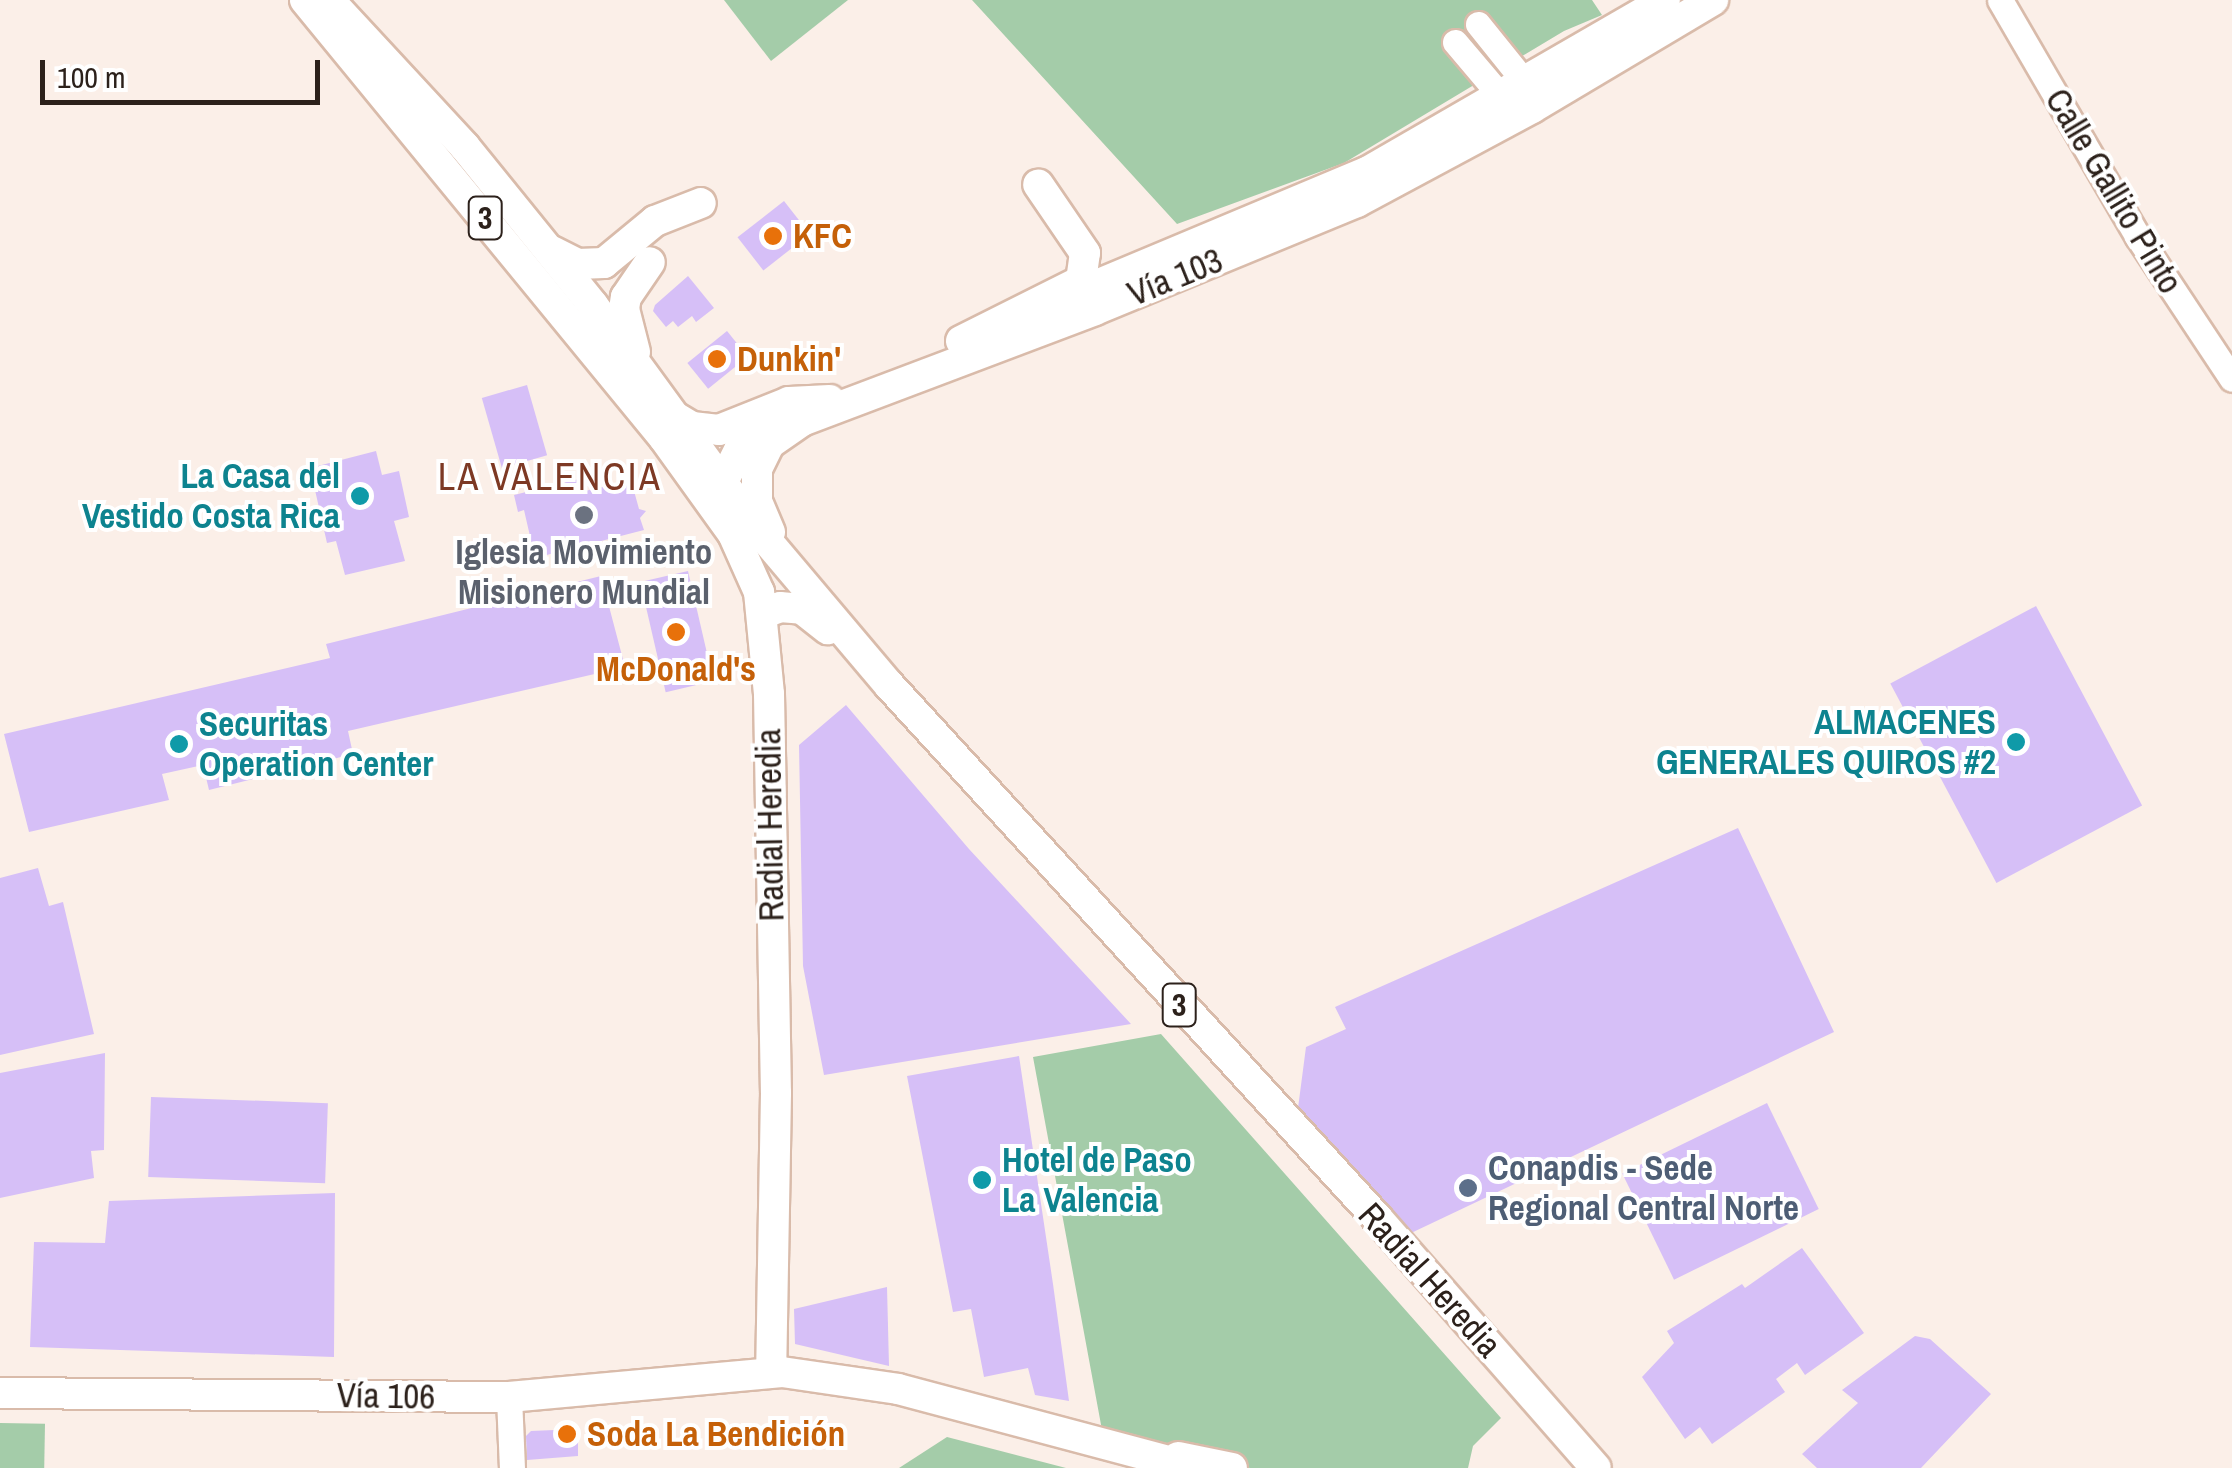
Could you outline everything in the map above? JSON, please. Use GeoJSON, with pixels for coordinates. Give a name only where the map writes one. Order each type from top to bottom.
{"type":"FeatureCollection","features":[{"type":"Feature","properties":{"kind":"main road","name":"Vía 103"},"geometry":{"type":"LineString","coordinates":[[722,484],[740,448],[758,430],[1367,172],[1665,0]]}},
{"type":"Feature","properties":{"kind":"main road"},"geometry":{"type":"LineString","coordinates":[[1095,310],[1133,273],[1178,274],[1212,250],[1379,181],[1492,120],[1513,91],[1534,94],[1696,0]]}},
{"type":"Feature","properties":{"kind":"main road","name":"Vía 103"},"geometry":{"type":"LineString","coordinates":[[810,592],[771,534],[757,501],[757,469],[770,444],[802,421],[1095,310],[1340,209],[1434,163],[1713,0]]}},
{"type":"Feature","properties":{"kind":"main road"},"geometry":{"type":"LineString","coordinates":[[315,2],[419,113],[568,298],[593,305]]}},
{"type":"Feature","properties":{"kind":"main road","name":"Radial Heredia"},"geometry":{"type":"LineString","coordinates":[[315,2],[466,147],[593,305],[722,484],[889,685],[1376,1218],[1595,1467]]}},
{"type":"Feature","properties":{"kind":"main road","name":"Radial Heredia"},"geometry":{"type":"LineString","coordinates":[[315,2],[664,438],[733,534],[752,572],[762,614],[768,694],[776,1093],[771,1372]]}},
{"type":"Feature","properties":{"kind":"main road"},"geometry":{"type":"LineString","coordinates":[[935,354],[1081,281],[1085,253],[1038,184]]}},
{"type":"Feature","properties":{"kind":"main road"},"geometry":{"type":"LineString","coordinates":[[541,244],[578,264],[604,263],[656,222],[701,203]]}},
{"type":"Feature","properties":{"kind":"main road"},"geometry":{"type":"LineString","coordinates":[[650,262],[626,297],[624,309],[628,335],[651,386]]}},
{"type":"Feature","properties":{"kind":"main road"},"geometry":{"type":"LineString","coordinates":[[671,415],[692,428],[719,430],[788,402],[830,400]]}},
{"type":"Feature","properties":{"kind":"main road"},"geometry":{"type":"LineString","coordinates":[[722,484],[733,534]]}},
{"type":"Feature","properties":{"kind":"main road"},"geometry":{"type":"LineString","coordinates":[[762,614],[780,606],[812,614],[889,685]]}},
{"type":"Feature","properties":{"kind":"main road"},"geometry":{"type":"LineString","coordinates":[[771,1372],[860,1380],[1194,1468]]}},
{"type":"Feature","properties":{"kind":"main road","name":"Vía 106"},"geometry":{"type":"LineString","coordinates":[[0,1393],[509,1397],[771,1372]]}},
{"type":"Feature","properties":{"kind":"main road"},"geometry":{"type":"LineString","coordinates":[[1111,1444],[1232,1468]]}},
{"type":"Feature","properties":{"kind":"street","name":"Calle Gallito Pinto"},"geometry":{"type":"LineString","coordinates":[[2000,0],[2138,237],[2232,379]]}},
{"type":"Feature","properties":{"kind":"street"},"geometry":{"type":"LineString","coordinates":[[1478,24],[1513,91]]}},
{"type":"Feature","properties":{"kind":"street"},"geometry":{"type":"LineString","coordinates":[[1455,42],[1513,91]]}},
{"type":"Feature","properties":{"kind":"street"},"geometry":{"type":"LineString","coordinates":[[509,1397],[512,1468]]}},
{"type":"Feature","properties":{"kind":"green space"},"geometry":{"type":"Polygon","coordinates":[[[724,0],[848,0],[771,61],[724,0]]]}},
{"type":"Feature","properties":{"kind":"green space"},"geometry":{"type":"Polygon","coordinates":[[[972,0],[1592,0],[1602,15],[1564,31],[1344,163],[1177,224],[972,0]]]}},
{"type":"Feature","properties":{"kind":"green space"},"geometry":{"type":"Polygon","coordinates":[[[1161,1034],[1501,1418],[1473,1446],[1468,1468],[1250,1468],[1102,1430],[1033,1057],[1161,1034]]]}},
{"type":"Feature","properties":{"kind":"green space"},"geometry":{"type":"Polygon","coordinates":[[[0,1423],[45,1424],[44,1468],[0,1468],[0,1423]]]}},
{"type":"Feature","properties":{"kind":"green space"},"geometry":{"type":"Polygon","coordinates":[[[947,1437],[1066,1468],[899,1468],[947,1437]]]}},
{"type":"Feature","properties":{"kind":"building","name":"KFC"},"geometry":{"type":"Polygon","coordinates":[[[784,201],[810,234],[763,270],[738,237],[784,201]]]}},
{"type":"Feature","properties":{"kind":"building"},"geometry":{"type":"Polygon","coordinates":[[[688,276],[714,308],[696,322],[692,316],[678,327],[673,321],[666,327],[653,311],[655,305],[688,276]]]}},
{"type":"Feature","properties":{"kind":"building","name":"Dunkin'"},"geometry":{"type":"Polygon","coordinates":[[[727,331],[748,357],[708,389],[687,363],[727,331]]]}},
{"type":"Feature","properties":{"kind":"building"},"geometry":{"type":"Polygon","coordinates":[[[527,385],[547,455],[502,468],[482,398],[527,385]]]}},
{"type":"Feature","properties":{"kind":"building","name":"La Casa del Vestido Costa Rica"},"geometry":{"type":"Polygon","coordinates":[[[376,451],[382,475],[399,471],[409,517],[394,521],[405,561],[345,575],[336,541],[327,543],[310,468],[376,451]]]}},
{"type":"Feature","properties":{"kind":"building","name":"Iglesia Movimiento Misionero Mundial"},"geometry":{"type":"Polygon","coordinates":[[[583,478],[585,491],[631,480],[639,509],[646,511],[640,518],[644,530],[535,558],[524,510],[518,512],[514,495],[583,478]]]}},
{"type":"Feature","properties":{"kind":"building","name":"McDonald's"},"geometry":{"type":"Polygon","coordinates":[[[688,571],[713,681],[666,692],[640,582],[688,571]]]}},
{"type":"Feature","properties":{"kind":"building"},"geometry":{"type":"Polygon","coordinates":[[[601,576],[625,667],[348,731],[353,754],[209,790],[203,765],[162,774],[169,800],[29,832],[4,734],[330,658],[326,644],[601,576]]]}},
{"type":"Feature","properties":{"kind":"building","name":"ALMACENES GENERALES QUIROS #2"},"geometry":{"type":"Polygon","coordinates":[[[2036,606],[2142,806],[1996,883],[1890,683],[2036,606]]]}},
{"type":"Feature","properties":{"kind":"building"},"geometry":{"type":"Polygon","coordinates":[[[846,705],[969,849],[1131,1024],[824,1075],[803,966],[799,745],[846,705]]]}},
{"type":"Feature","properties":{"kind":"building"},"geometry":{"type":"Polygon","coordinates":[[[1738,828],[1834,1032],[1409,1234],[1298,1108],[1306,1047],[1346,1029],[1335,1007],[1738,828]]]}},
{"type":"Feature","properties":{"kind":"building"},"geometry":{"type":"Polygon","coordinates":[[[38,868],[49,906],[63,902],[94,1034],[0,1055],[0,878],[38,868]]]}},
{"type":"Feature","properties":{"kind":"building"},"geometry":{"type":"Polygon","coordinates":[[[105,1053],[104,1150],[91,1151],[94,1178],[0,1198],[0,1073],[105,1053]]]}},
{"type":"Feature","properties":{"kind":"building","name":"Hotel de Paso La Valencia"},"geometry":{"type":"Polygon","coordinates":[[[1019,1056],[1069,1401],[1035,1395],[1028,1368],[984,1377],[971,1309],[953,1312],[907,1076],[1019,1056]]]}},
{"type":"Feature","properties":{"kind":"building"},"geometry":{"type":"Polygon","coordinates":[[[151,1097],[328,1103],[325,1183],[148,1177],[151,1097]]]}},
{"type":"Feature","properties":{"kind":"building"},"geometry":{"type":"Polygon","coordinates":[[[1767,1103],[1819,1209],[1674,1280],[1622,1174],[1767,1103]]]}},
{"type":"Feature","properties":{"kind":"building"},"geometry":{"type":"Polygon","coordinates":[[[335,1193],[334,1357],[30,1347],[34,1242],[105,1243],[109,1201],[335,1193]]]}},
{"type":"Feature","properties":{"kind":"building"},"geometry":{"type":"Polygon","coordinates":[[[1802,1248],[1864,1333],[1805,1375],[1797,1363],[1776,1379],[1785,1392],[1712,1444],[1700,1427],[1685,1439],[1642,1377],[1674,1343],[1667,1331],[1742,1284],[1745,1288],[1802,1248]]]}},
{"type":"Feature","properties":{"kind":"building"},"geometry":{"type":"Polygon","coordinates":[[[887,1287],[889,1366],[795,1344],[794,1309],[887,1287]]]}},
{"type":"Feature","properties":{"kind":"building"},"geometry":{"type":"Polygon","coordinates":[[[1915,1336],[1930,1339],[1991,1394],[1921,1468],[1817,1468],[1802,1454],[1858,1403],[1842,1390],[1915,1336]]]}},
{"type":"Feature","properties":{"kind":"building"},"geometry":{"type":"Polygon","coordinates":[[[578,1429],[578,1456],[527,1460],[526,1436],[531,1431],[578,1429]]]}},
{"type":"Feature","properties":{"kind":"place","name":"KFC"},"geometry":{"type":"Point","coordinates":[773,236]}},
{"type":"Feature","properties":{"kind":"place","name":"Dunkin'"},"geometry":{"type":"Point","coordinates":[717,359]}},
{"type":"Feature","properties":{"kind":"place","name":"La Casa del Vestido Costa Rica"},"geometry":{"type":"Point","coordinates":[360,496]}},
{"type":"Feature","properties":{"kind":"place","name":"Iglesia Movimiento Misionero Mundial"},"geometry":{"type":"Point","coordinates":[584,515]}},
{"type":"Feature","properties":{"kind":"place","name":"McDonald's"},"geometry":{"type":"Point","coordinates":[676,632]}},
{"type":"Feature","properties":{"kind":"place","name":"ALMACENES GENERALES QUIROS #2"},"geometry":{"type":"Point","coordinates":[2016,742]}},
{"type":"Feature","properties":{"kind":"place","name":"Securitas Operation Center"},"geometry":{"type":"Point","coordinates":[179,744]}},
{"type":"Feature","properties":{"kind":"place","name":"Hotel de Paso La Valencia"},"geometry":{"type":"Point","coordinates":[982,1180]}},
{"type":"Feature","properties":{"kind":"place","name":"Conapdis - Sede Regional Central Norte"},"geometry":{"type":"Point","coordinates":[1468,1188]}},
{"type":"Feature","properties":{"kind":"place","name":"Soda La Bendición"},"geometry":{"type":"Point","coordinates":[567,1434]}},
{"type":"Feature","properties":{"kind":"district","name":"LA VALENCIA"},"geometry":{"type":"Point","coordinates":[550,477]}}]}
